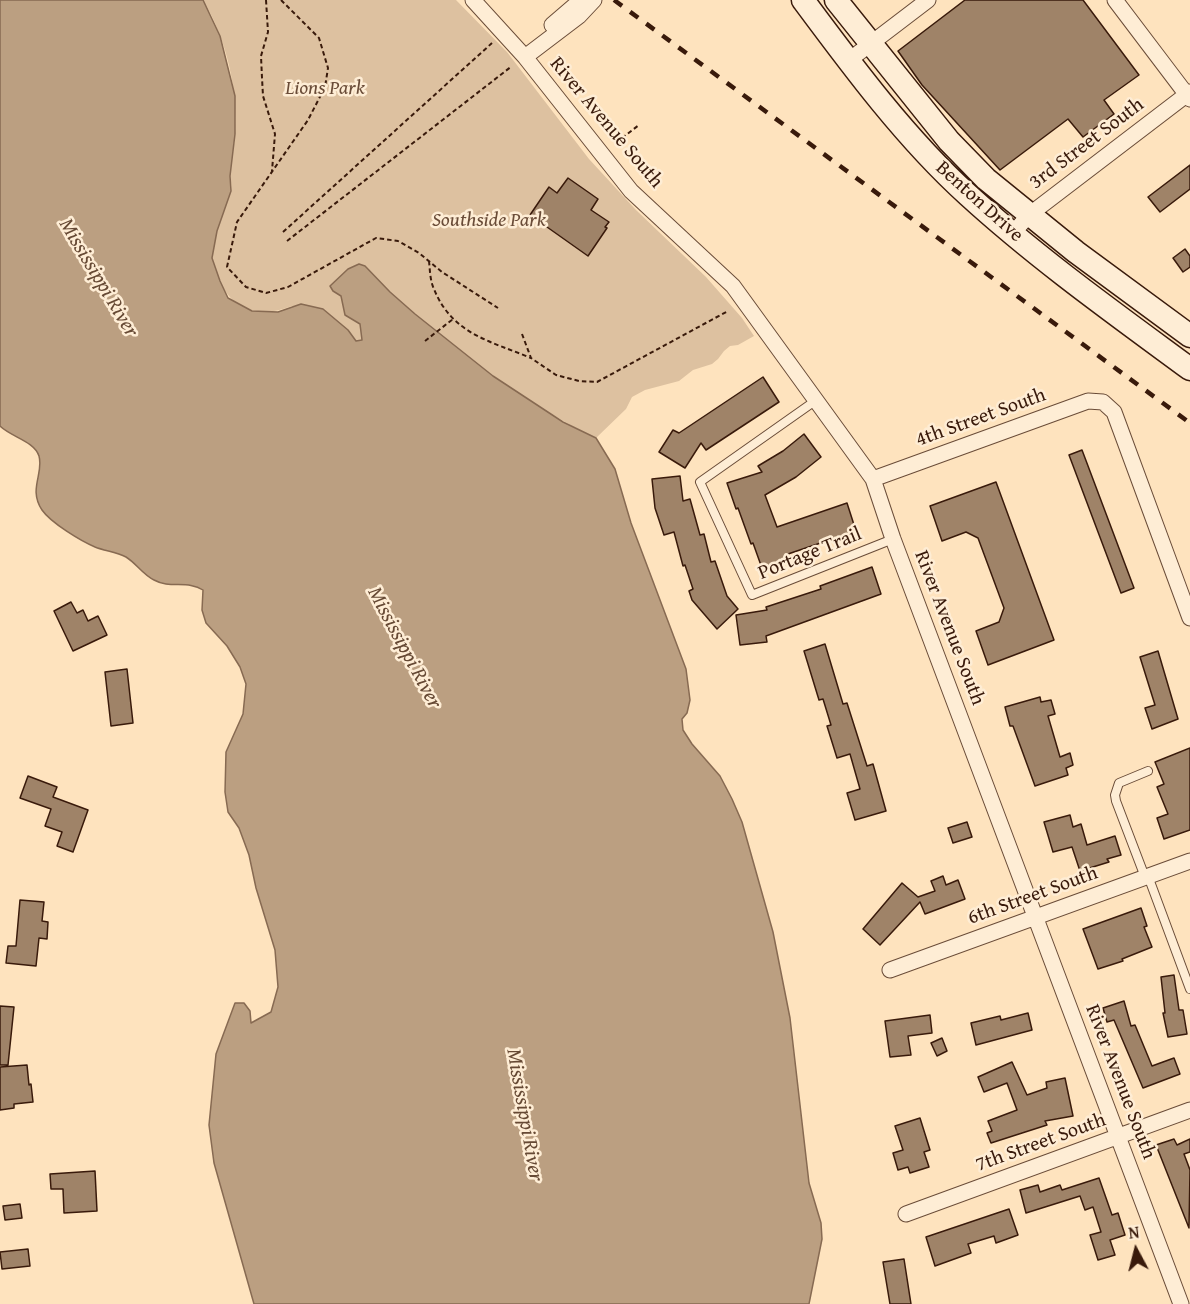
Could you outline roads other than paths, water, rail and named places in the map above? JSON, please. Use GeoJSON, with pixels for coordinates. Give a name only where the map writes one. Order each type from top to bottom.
{"type":"FeatureCollection","features":[{"type":"Feature","properties":{"kind":"main road","name":"Benton Drive"},"geometry":{"type":"LineString","coordinates":[[803,0],[848,61],[927,155],[967,194],[1045,261],[1190,369]]}},
{"type":"Feature","properties":{"kind":"main road","name":"Benton Drive"},"geometry":{"type":"LineString","coordinates":[[836,0],[949,141],[986,179],[1029,215],[1190,336]]}},
{"type":"Feature","properties":{"kind":"street","name":"River Avenue South"},"geometry":{"type":"LineString","coordinates":[[473,0],[525,57],[632,191],[733,286],[873,479],[893,538],[1181,1304]]}},
{"type":"Feature","properties":{"kind":"street"},"geometry":{"type":"LineString","coordinates":[[525,57],[547,30],[580,0]]}},
{"type":"Feature","properties":{"kind":"street"},"geometry":{"type":"LineString","coordinates":[[525,57],[571,23],[594,0]]}},
{"type":"Feature","properties":{"kind":"street"},"geometry":{"type":"LineString","coordinates":[[848,61],[928,0]]}},
{"type":"Feature","properties":{"kind":"street"},"geometry":{"type":"LineString","coordinates":[[1115,0],[1189,95]]}},
{"type":"Feature","properties":{"kind":"street","name":"3rd Street South"},"geometry":{"type":"LineString","coordinates":[[1013,233],[1029,215],[1189,95]]}},
{"type":"Feature","properties":{"kind":"street","name":"4th Street South"},"geometry":{"type":"LineString","coordinates":[[873,479],[1088,401],[1103,402],[1114,412],[1189,615]]}},
{"type":"Feature","properties":{"kind":"street","name":"6th Street South"},"geometry":{"type":"LineString","coordinates":[[890,970],[1190,861]]}},
{"type":"Feature","properties":{"kind":"street","name":"7th Street South"},"geometry":{"type":"LineString","coordinates":[[906,1214],[1190,1110]]}},
{"type":"Feature","properties":{"kind":"lane","name":"Portage Trail"},"geometry":{"type":"LineString","coordinates":[[815,400],[700,482],[752,595],[893,538]]}},
{"type":"Feature","properties":{"kind":"lane"},"geometry":{"type":"LineString","coordinates":[[1148,771],[1119,783],[1115,795],[1116,801],[1190,989]]}},
{"type":"Feature","properties":{"kind":"water","name":"Mississippi River"},"geometry":{"type":"Polygon","coordinates":[[[0,0],[203,0],[220,36],[235,96],[231,191],[217,231],[212,258],[228,298],[252,311],[278,312],[301,304],[323,309],[348,330],[356,341],[362,340],[360,324],[345,315],[341,296],[330,286],[348,269],[359,264],[365,266],[415,314],[493,376],[563,422],[596,438],[615,469],[631,523],[686,669],[690,700],[687,713],[682,719],[683,730],[720,776],[732,799],[742,822],[773,932],[790,1018],[809,1183],[821,1223],[822,1239],[809,1304],[254,1304],[214,1163],[209,1125],[216,1054],[235,1003],[244,1003],[250,1011],[251,1023],[271,1012],[278,987],[275,950],[256,888],[249,855],[239,828],[228,812],[225,792],[226,752],[243,714],[246,684],[240,667],[227,646],[206,623],[202,610],[203,590],[191,585],[160,583],[146,575],[126,557],[89,544],[52,520],[42,510],[36,495],[40,469],[39,456],[27,443],[0,426],[0,0]]]}},
{"type":"Feature","properties":{"kind":"railway"},"geometry":{"type":"LineString","coordinates":[[614,0],[1190,423]]}},
{"type":"Feature","properties":{"kind":"park label","name":"Lions Park"},"geometry":{"type":"Point","coordinates":[325,89]}},
{"type":"Feature","properties":{"kind":"park label","name":"Southside Park"},"geometry":{"type":"Point","coordinates":[489,221]}}]}
